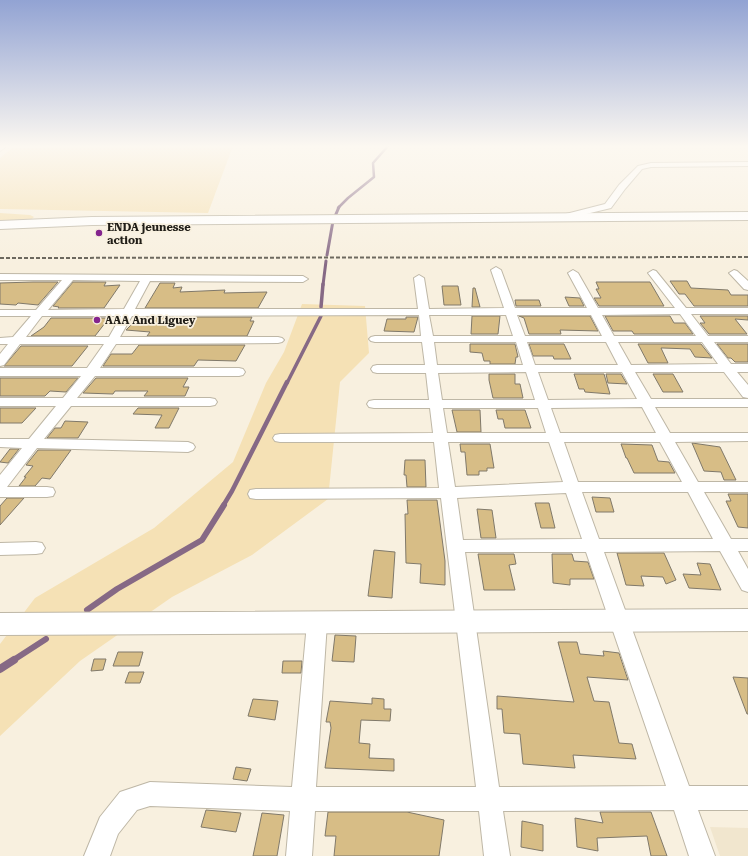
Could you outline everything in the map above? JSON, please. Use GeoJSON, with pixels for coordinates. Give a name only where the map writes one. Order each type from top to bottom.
{"type":"FeatureCollection","features":[{"type":"Feature","properties":{"kind":"highway"},"geometry":{"type":"LineString","coordinates":[[0,212],[30,213],[92,221]]}},
{"type":"Feature","properties":{"kind":"highway"},"geometry":{"type":"LineString","coordinates":[[0,224],[92,221],[748,216]]}},
{"type":"Feature","properties":{"kind":"street"},"geometry":{"type":"LineString","coordinates":[[565,217],[608,206],[623,186]]}},
{"type":"Feature","properties":{"kind":"street"},"geometry":{"type":"LineString","coordinates":[[496,270],[702,856]]}},
{"type":"Feature","properties":{"kind":"street"},"geometry":{"type":"LineString","coordinates":[[573,273],[748,585]]}},
{"type":"Feature","properties":{"kind":"street"},"geometry":{"type":"LineString","coordinates":[[653,273],[748,394]]}},
{"type":"Feature","properties":{"kind":"street"},"geometry":{"type":"LineString","coordinates":[[734,273],[748,287]]}},
{"type":"Feature","properties":{"kind":"street"},"geometry":{"type":"LineString","coordinates":[[0,277],[303,279]]}},
{"type":"Feature","properties":{"kind":"street"},"geometry":{"type":"LineString","coordinates":[[0,362],[39,313],[70,278]]}},
{"type":"Feature","properties":{"kind":"street"},"geometry":{"type":"LineString","coordinates":[[0,485],[92,372],[113,340],[147,278]]}},
{"type":"Feature","properties":{"kind":"street"},"geometry":{"type":"LineString","coordinates":[[419,278],[497,856]]}},
{"type":"Feature","properties":{"kind":"street"},"geometry":{"type":"LineString","coordinates":[[0,313],[748,311]]}},
{"type":"Feature","properties":{"kind":"street"},"geometry":{"type":"LineString","coordinates":[[375,339],[748,339]]}},
{"type":"Feature","properties":{"kind":"street"},"geometry":{"type":"LineString","coordinates":[[0,341],[278,340]]}},
{"type":"Feature","properties":{"kind":"street"},"geometry":{"type":"LineString","coordinates":[[377,369],[748,368]]}},
{"type":"Feature","properties":{"kind":"street"},"geometry":{"type":"LineString","coordinates":[[0,372],[239,372]]}},
{"type":"Feature","properties":{"kind":"street"},"geometry":{"type":"LineString","coordinates":[[0,402],[210,402]]}},
{"type":"Feature","properties":{"kind":"street"},"geometry":{"type":"LineString","coordinates":[[374,404],[748,403]]}},
{"type":"Feature","properties":{"kind":"street"},"geometry":{"type":"LineString","coordinates":[[280,438],[748,437]]}},
{"type":"Feature","properties":{"kind":"street"},"geometry":{"type":"LineString","coordinates":[[0,443],[188,447]]}},
{"type":"Feature","properties":{"kind":"street"},"geometry":{"type":"LineString","coordinates":[[256,494],[448,493],[572,487],[748,487]]}},
{"type":"Feature","properties":{"kind":"street"},"geometry":{"type":"LineString","coordinates":[[0,492],[46,492]]}},
{"type":"Feature","properties":{"kind":"street"},"geometry":{"type":"LineString","coordinates":[[455,546],[748,545]]}},
{"type":"Feature","properties":{"kind":"street"},"geometry":{"type":"LineString","coordinates":[[0,549],[36,548]]}},
{"type":"Feature","properties":{"kind":"street"},"geometry":{"type":"LineString","coordinates":[[0,624],[748,620]]}},
{"type":"Feature","properties":{"kind":"street"},"geometry":{"type":"LineString","coordinates":[[299,856],[316,623]]}},
{"type":"Feature","properties":{"kind":"street"},"geometry":{"type":"LineString","coordinates":[[97,856],[109,826],[129,801],[150,794],[304,799],[748,798]]}},
{"type":"Feature","properties":{"kind":"shaded area"},"geometry":{"type":"Polygon","coordinates":[[[0,186],[218,186],[208,213],[0,209],[0,186]]]}},
{"type":"Feature","properties":{"kind":"shaded area"},"geometry":{"type":"Polygon","coordinates":[[[0,213],[30,215],[34,217],[29,221],[0,223],[0,213]]]}},
{"type":"Feature","properties":{"kind":"shaded area"},"geometry":{"type":"Polygon","coordinates":[[[302,304],[365,306],[369,353],[340,382],[328,499],[252,555],[172,597],[80,661],[0,736],[0,644],[35,598],[154,528],[233,462],[266,383],[284,352],[302,304]]]}},
{"type":"Feature","properties":{"kind":"shaded area"},"geometry":{"type":"Polygon","coordinates":[[[710,827],[748,828],[748,856],[720,856],[710,827]]]}},
{"type":"Feature","properties":{"kind":"building"},"geometry":{"type":"Polygon","coordinates":[[[670,281],[687,281],[691,288],[728,290],[731,295],[748,295],[748,306],[694,306],[685,294],[679,294],[670,281]]]}},
{"type":"Feature","properties":{"kind":"building"},"geometry":{"type":"Polygon","coordinates":[[[58,282],[38,305],[18,303],[16,305],[0,304],[0,283],[58,282]]]}},
{"type":"Feature","properties":{"kind":"building"},"geometry":{"type":"Polygon","coordinates":[[[73,282],[106,282],[104,286],[120,285],[104,308],[58,308],[59,307],[53,306],[73,282]]]}},
{"type":"Feature","properties":{"kind":"building"},"geometry":{"type":"Polygon","coordinates":[[[596,282],[650,282],[664,306],[599,306],[594,298],[601,298],[596,289],[599,289],[596,282]]]}},
{"type":"Feature","properties":{"kind":"building"},"geometry":{"type":"Polygon","coordinates":[[[160,283],[175,283],[173,288],[182,287],[180,292],[225,290],[224,293],[267,292],[258,308],[145,308],[160,283]]]}},
{"type":"Feature","properties":{"kind":"building"},"geometry":{"type":"Polygon","coordinates":[[[442,286],[458,286],[461,305],[444,305],[442,286]]]}},
{"type":"Feature","properties":{"kind":"building"},"geometry":{"type":"Polygon","coordinates":[[[473,288],[475,288],[480,307],[472,307],[473,288]]]}},
{"type":"Feature","properties":{"kind":"building"},"geometry":{"type":"Polygon","coordinates":[[[565,297],[580,298],[584,306],[569,306],[565,297]]]}},
{"type":"Feature","properties":{"kind":"building"},"geometry":{"type":"Polygon","coordinates":[[[515,300],[539,300],[541,306],[516,306],[515,300]]]}},
{"type":"Feature","properties":{"kind":"building"},"geometry":{"type":"Polygon","coordinates":[[[472,316],[500,316],[498,334],[471,334],[472,316]]]}},
{"type":"Feature","properties":{"kind":"building"},"geometry":{"type":"Polygon","coordinates":[[[519,316],[590,316],[598,331],[560,330],[561,334],[529,334],[524,318],[519,316]]]}},
{"type":"Feature","properties":{"kind":"building"},"geometry":{"type":"Polygon","coordinates":[[[605,316],[670,316],[674,323],[685,323],[693,334],[634,334],[632,331],[613,331],[605,316]]]}},
{"type":"Feature","properties":{"kind":"building"},"geometry":{"type":"Polygon","coordinates":[[[700,316],[748,316],[748,320],[735,319],[747,334],[709,334],[700,323],[705,323],[700,316]]]}},
{"type":"Feature","properties":{"kind":"building"},"geometry":{"type":"Polygon","coordinates":[[[139,317],[252,317],[250,321],[254,321],[247,336],[147,336],[150,332],[126,330],[139,317]]]}},
{"type":"Feature","properties":{"kind":"building"},"geometry":{"type":"Polygon","coordinates":[[[406,317],[418,317],[414,332],[384,331],[387,319],[406,319],[406,317]]]}},
{"type":"Feature","properties":{"kind":"building"},"geometry":{"type":"Polygon","coordinates":[[[51,318],[109,318],[95,336],[31,336],[44,327],[51,318]]]}},
{"type":"Feature","properties":{"kind":"building"},"geometry":{"type":"Polygon","coordinates":[[[470,344],[515,344],[518,357],[516,357],[515,364],[490,364],[490,361],[484,361],[482,353],[470,352],[470,344]]]}},
{"type":"Feature","properties":{"kind":"building"},"geometry":{"type":"Polygon","coordinates":[[[529,344],[564,344],[571,359],[554,359],[553,356],[533,356],[529,344]]]}},
{"type":"Feature","properties":{"kind":"building"},"geometry":{"type":"Polygon","coordinates":[[[638,344],[701,344],[712,358],[695,357],[690,349],[661,348],[668,363],[648,363],[638,344]]]}},
{"type":"Feature","properties":{"kind":"building"},"geometry":{"type":"Polygon","coordinates":[[[717,344],[748,344],[748,362],[735,362],[731,358],[728,358],[717,344]]]}},
{"type":"Feature","properties":{"kind":"building"},"geometry":{"type":"Polygon","coordinates":[[[139,345],[245,345],[236,361],[198,360],[194,366],[103,366],[111,354],[132,354],[139,345]]]}},
{"type":"Feature","properties":{"kind":"building"},"geometry":{"type":"Polygon","coordinates":[[[21,346],[88,346],[72,366],[4,366],[21,346]]]}},
{"type":"Feature","properties":{"kind":"building"},"geometry":{"type":"Polygon","coordinates":[[[489,374],[515,374],[515,384],[520,384],[523,398],[493,398],[489,374]]]}},
{"type":"Feature","properties":{"kind":"building"},"geometry":{"type":"Polygon","coordinates":[[[574,374],[604,374],[610,394],[585,392],[584,389],[579,389],[574,374]]]}},
{"type":"Feature","properties":{"kind":"building"},"geometry":{"type":"Polygon","coordinates":[[[606,374],[621,374],[627,384],[608,383],[606,374]]]}},
{"type":"Feature","properties":{"kind":"building"},"geometry":{"type":"Polygon","coordinates":[[[653,374],[673,374],[683,392],[663,392],[653,374]]]}},
{"type":"Feature","properties":{"kind":"building"},"geometry":{"type":"Polygon","coordinates":[[[0,378],[78,378],[66,392],[50,391],[45,396],[0,396],[0,378]]]}},
{"type":"Feature","properties":{"kind":"building"},"geometry":{"type":"Polygon","coordinates":[[[96,378],[188,378],[183,387],[189,387],[185,396],[144,396],[148,391],[115,391],[113,394],[83,393],[96,378]]]}},
{"type":"Feature","properties":{"kind":"building"},"geometry":{"type":"Polygon","coordinates":[[[0,408],[36,408],[22,423],[0,423],[0,408]]]}},
{"type":"Feature","properties":{"kind":"building"},"geometry":{"type":"Polygon","coordinates":[[[138,408],[179,408],[169,428],[155,428],[162,415],[133,414],[138,408]]]}},
{"type":"Feature","properties":{"kind":"building"},"geometry":{"type":"Polygon","coordinates":[[[452,410],[480,410],[481,432],[457,432],[452,410]]]}},
{"type":"Feature","properties":{"kind":"building"},"geometry":{"type":"Polygon","coordinates":[[[496,410],[525,410],[531,428],[505,428],[503,419],[498,419],[496,410]]]}},
{"type":"Feature","properties":{"kind":"building"},"geometry":{"type":"Polygon","coordinates":[[[65,421],[88,422],[78,438],[47,438],[55,428],[61,428],[65,421]]]}},
{"type":"Feature","properties":{"kind":"building"},"geometry":{"type":"Polygon","coordinates":[[[692,443],[720,447],[736,480],[724,480],[721,472],[704,471],[692,443]]]}},
{"type":"Feature","properties":{"kind":"building"},"geometry":{"type":"Polygon","coordinates":[[[460,444],[490,444],[494,468],[487,468],[487,471],[479,471],[479,475],[467,475],[465,452],[461,452],[460,444]]]}},
{"type":"Feature","properties":{"kind":"building"},"geometry":{"type":"Polygon","coordinates":[[[621,444],[652,445],[658,461],[669,462],[675,473],[634,473],[621,444]]]}},
{"type":"Feature","properties":{"kind":"building"},"geometry":{"type":"Polygon","coordinates":[[[10,449],[19,449],[8,463],[0,462],[10,449]]]}},
{"type":"Feature","properties":{"kind":"building"},"geometry":{"type":"Polygon","coordinates":[[[38,450],[71,450],[50,479],[42,478],[35,486],[19,486],[33,466],[26,465],[38,450]]]}},
{"type":"Feature","properties":{"kind":"building"},"geometry":{"type":"Polygon","coordinates":[[[405,460],[425,460],[426,487],[407,487],[406,475],[404,475],[405,460]]]}},
{"type":"Feature","properties":{"kind":"building"},"geometry":{"type":"Polygon","coordinates":[[[728,494],[748,494],[748,528],[738,527],[726,501],[731,501],[728,494]]]}},
{"type":"Feature","properties":{"kind":"building"},"geometry":{"type":"Polygon","coordinates":[[[592,497],[610,498],[614,512],[596,512],[592,497]]]}},
{"type":"Feature","properties":{"kind":"building"},"geometry":{"type":"Polygon","coordinates":[[[7,498],[24,498],[0,525],[0,506],[7,498]]]}},
{"type":"Feature","properties":{"kind":"building"},"geometry":{"type":"Polygon","coordinates":[[[407,500],[437,500],[445,561],[445,585],[420,583],[421,564],[406,563],[405,514],[408,514],[407,500]]]}},
{"type":"Feature","properties":{"kind":"building"},"geometry":{"type":"Polygon","coordinates":[[[535,503],[549,503],[555,528],[541,528],[535,503]]]}},
{"type":"Feature","properties":{"kind":"building"},"geometry":{"type":"Polygon","coordinates":[[[477,509],[492,510],[496,538],[481,538],[477,509]]]}},
{"type":"Feature","properties":{"kind":"building"},"geometry":{"type":"Polygon","coordinates":[[[374,550],[395,552],[392,598],[368,596],[374,550]]]}},
{"type":"Feature","properties":{"kind":"building"},"geometry":{"type":"Polygon","coordinates":[[[617,553],[664,553],[676,580],[666,584],[663,577],[641,576],[644,586],[626,585],[617,553]]]}},
{"type":"Feature","properties":{"kind":"building"},"geometry":{"type":"Polygon","coordinates":[[[478,554],[514,554],[516,564],[509,565],[515,590],[484,590],[478,554]]]}},
{"type":"Feature","properties":{"kind":"building"},"geometry":{"type":"Polygon","coordinates":[[[552,554],[572,554],[574,561],[588,562],[594,579],[570,579],[570,585],[553,583],[552,554]]]}},
{"type":"Feature","properties":{"kind":"building"},"geometry":{"type":"Polygon","coordinates":[[[697,563],[710,564],[721,590],[689,588],[683,574],[701,575],[697,563]]]}},
{"type":"Feature","properties":{"kind":"building"},"geometry":{"type":"Polygon","coordinates":[[[335,635],[356,636],[354,662],[332,661],[335,635]]]}},
{"type":"Feature","properties":{"kind":"building"},"geometry":{"type":"Polygon","coordinates":[[[558,642],[577,642],[580,654],[604,656],[603,651],[619,653],[628,680],[587,677],[594,701],[609,702],[619,743],[632,744],[636,759],[573,755],[575,768],[523,764],[520,734],[504,733],[502,709],[497,709],[497,696],[574,702],[558,642]]]}},
{"type":"Feature","properties":{"kind":"building"},"geometry":{"type":"Polygon","coordinates":[[[118,652],[143,652],[139,666],[113,666],[118,652]]]}},
{"type":"Feature","properties":{"kind":"building"},"geometry":{"type":"Polygon","coordinates":[[[94,659],[106,659],[103,670],[91,671],[94,659]]]}},
{"type":"Feature","properties":{"kind":"building"},"geometry":{"type":"Polygon","coordinates":[[[283,661],[302,661],[301,673],[282,673],[283,661]]]}},
{"type":"Feature","properties":{"kind":"building"},"geometry":{"type":"Polygon","coordinates":[[[129,672],[144,672],[140,683],[125,683],[129,672]]]}},
{"type":"Feature","properties":{"kind":"building"},"geometry":{"type":"Polygon","coordinates":[[[733,677],[748,678],[748,714],[747,714],[733,677]]]}},
{"type":"Feature","properties":{"kind":"building"},"geometry":{"type":"Polygon","coordinates":[[[372,698],[384,699],[384,709],[391,709],[390,721],[361,720],[359,743],[370,744],[369,758],[394,759],[394,771],[325,768],[331,728],[330,722],[326,722],[330,701],[372,704],[372,698]]]}},
{"type":"Feature","properties":{"kind":"building"},"geometry":{"type":"Polygon","coordinates":[[[253,699],[278,701],[275,720],[248,716],[253,699]]]}},
{"type":"Feature","properties":{"kind":"building"},"geometry":{"type":"Polygon","coordinates":[[[236,767],[251,769],[247,781],[233,779],[236,767]]]}},
{"type":"Feature","properties":{"kind":"building"},"geometry":{"type":"Polygon","coordinates":[[[206,810],[241,813],[236,832],[201,827],[206,810]]]}},
{"type":"Feature","properties":{"kind":"building"},"geometry":{"type":"Polygon","coordinates":[[[328,812],[407,812],[444,820],[439,856],[334,856],[336,836],[325,836],[328,812]]]}},
{"type":"Feature","properties":{"kind":"building"},"geometry":{"type":"Polygon","coordinates":[[[600,812],[651,812],[667,856],[651,856],[647,836],[597,838],[598,851],[577,847],[575,818],[603,823],[600,812]]]}},
{"type":"Feature","properties":{"kind":"building"},"geometry":{"type":"Polygon","coordinates":[[[262,813],[284,815],[277,856],[253,856],[262,813]]]}},
{"type":"Feature","properties":{"kind":"building"},"geometry":{"type":"Polygon","coordinates":[[[522,821],[543,825],[543,851],[521,847],[522,821]]]}},
{"type":"Feature","properties":{"kind":"waterway"},"geometry":{"type":"LineString","coordinates":[[339,207],[363,186]]}},
{"type":"Feature","properties":{"kind":"waterway"},"geometry":{"type":"LineString","coordinates":[[327,255],[333,221],[339,207]]}},
{"type":"Feature","properties":{"kind":"waterway"},"geometry":{"type":"LineString","coordinates":[[323,285],[326,261]]}},
{"type":"Feature","properties":{"kind":"waterway"},"geometry":{"type":"LineString","coordinates":[[321,307],[323,284]]}},
{"type":"Feature","properties":{"kind":"waterway"},"geometry":{"type":"LineString","coordinates":[[287,383],[321,316]]}},
{"type":"Feature","properties":{"kind":"waterway"},"geometry":{"type":"LineString","coordinates":[[223,506],[287,382]]}},
{"type":"Feature","properties":{"kind":"waterway"},"geometry":{"type":"LineString","coordinates":[[87,610],[117,589],[202,540],[224,505]]}},
{"type":"Feature","properties":{"kind":"waterway"},"geometry":{"type":"LineString","coordinates":[[12,661],[46,639]]}},
{"type":"Feature","properties":{"kind":"waterway"},"geometry":{"type":"LineString","coordinates":[[0,669],[14,660]]}},
{"type":"Feature","properties":{"kind":"railway"},"geometry":{"type":"LineString","coordinates":[[0,258],[748,257]]}},
{"type":"Feature","properties":{"kind":"place","name":"ENDA jeunesse action"},"geometry":{"type":"Point","coordinates":[99,233]}},
{"type":"Feature","properties":{"kind":"place","name":"AAA And Liguey"},"geometry":{"type":"Point","coordinates":[97,320]}}]}
